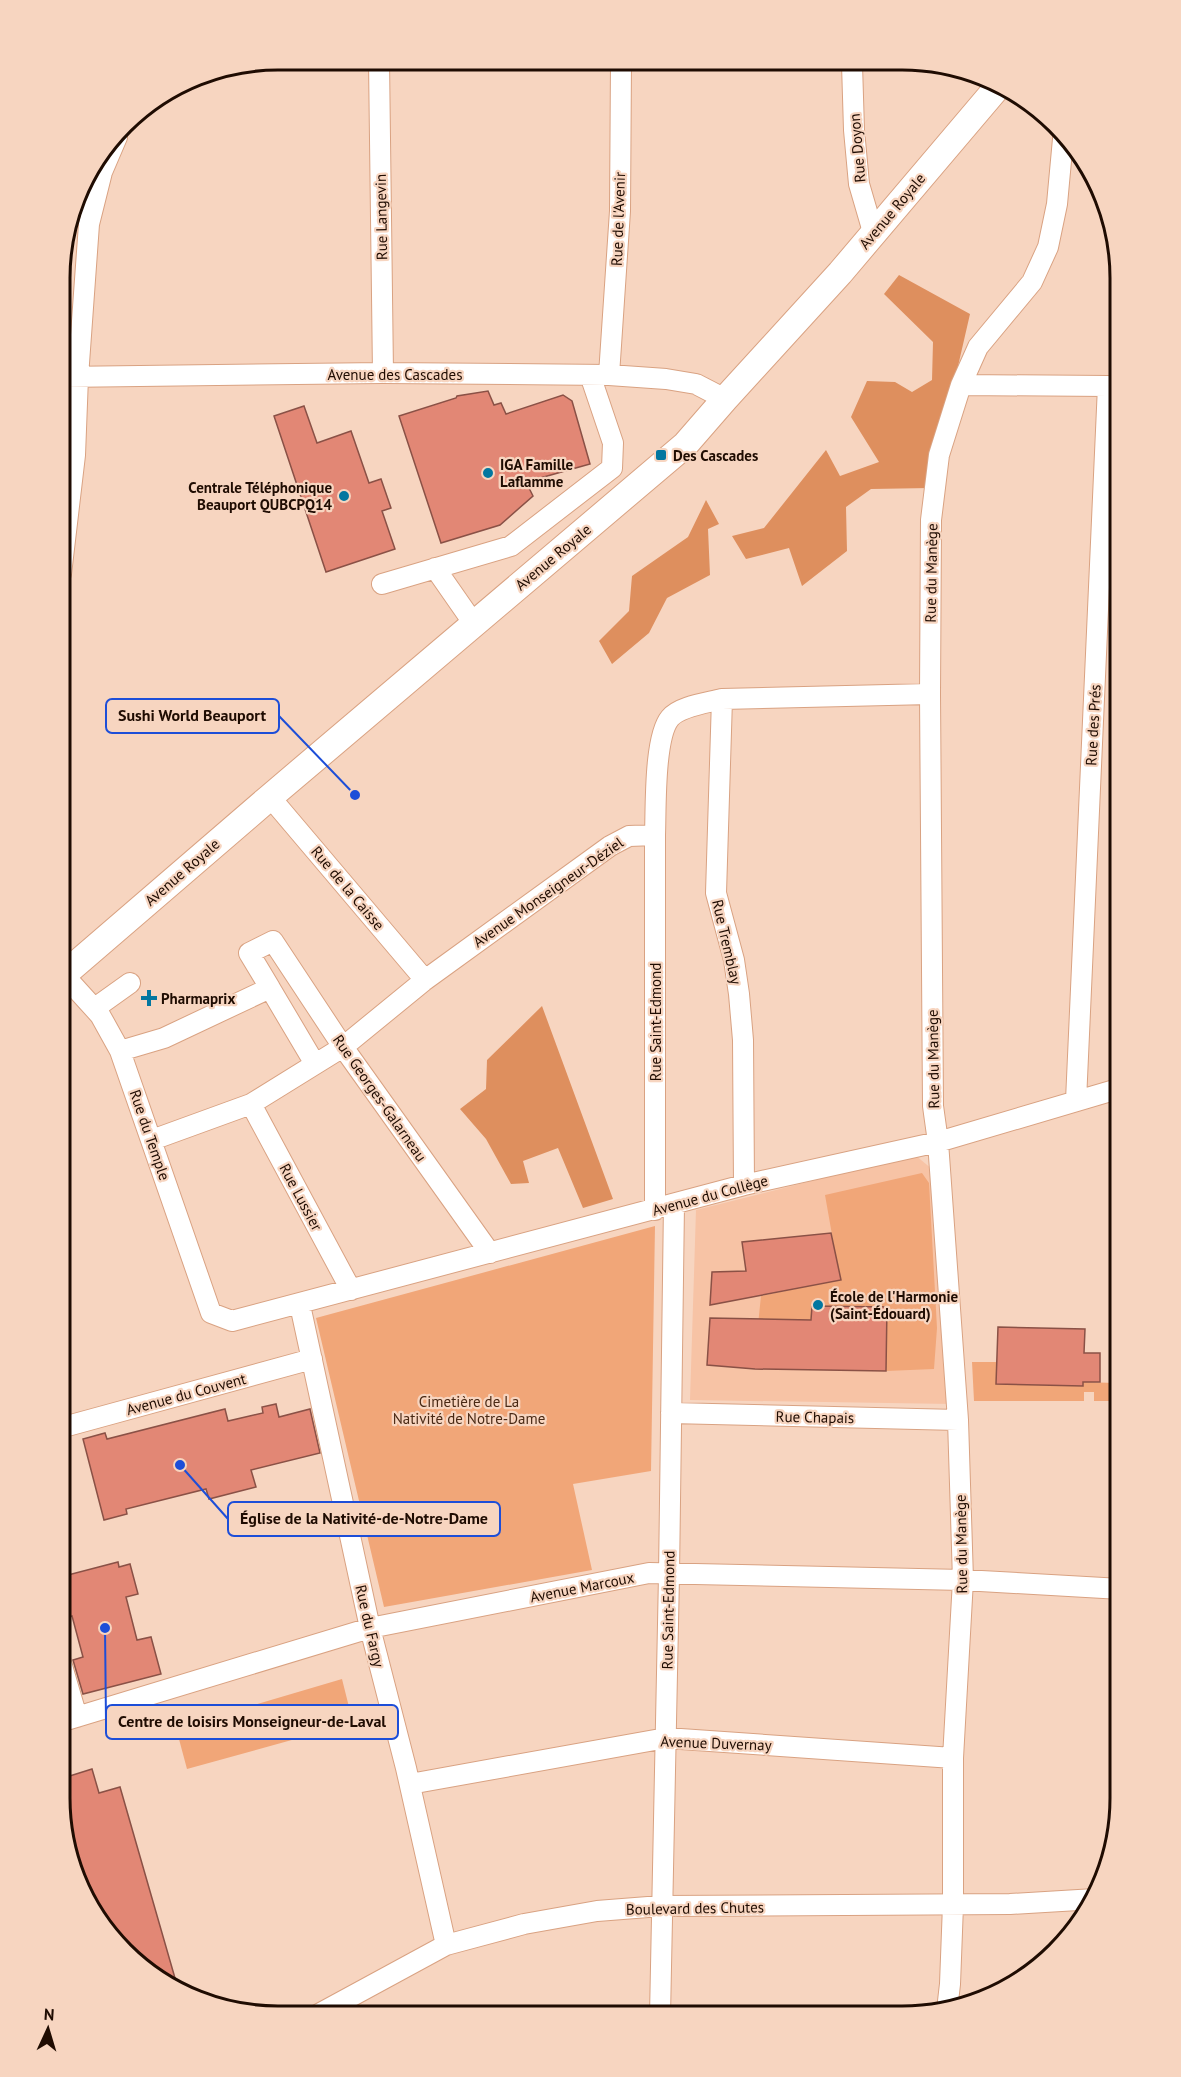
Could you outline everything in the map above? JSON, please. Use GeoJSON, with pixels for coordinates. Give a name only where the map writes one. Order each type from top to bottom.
{"type":"FeatureCollection","features":[{"type":"Feature","properties":{"kind":"main road","name":"Avenue Royale"},"geometry":{"type":"LineString","coordinates":[[70,968],[685,445],[840,273],[994,92]]}},
{"type":"Feature","properties":{"kind":"street","name":"Rue Langevin"},"geometry":{"type":"LineString","coordinates":[[379,70],[383,373]]}},
{"type":"Feature","properties":{"kind":"street","name":"Rue de l'Avenir"},"geometry":{"type":"LineString","coordinates":[[600,375],[620,211],[621,70]]}},
{"type":"Feature","properties":{"kind":"street","name":"Rue Doyon"},"geometry":{"type":"LineString","coordinates":[[852,70],[859,184],[873,232]]}},
{"type":"Feature","properties":{"kind":"street","name":"Rue du Manège"},"geometry":{"type":"LineString","coordinates":[[948,2001],[953,1905],[952,1758],[963,1580],[958,1420],[938,1142],[933,1106],[931,520],[939,455],[961,385],[978,347],[1032,282],[1048,247],[1057,204],[1062,146]]}},
{"type":"Feature","properties":{"kind":"street"},"geometry":{"type":"LineString","coordinates":[[70,501],[75,455],[70,377],[89,224],[106,162]]}},
{"type":"Feature","properties":{"kind":"street","name":"Avenue des Cascades"},"geometry":{"type":"LineString","coordinates":[[70,377],[383,373],[600,375],[696,384],[725,399]]}},
{"type":"Feature","properties":{"kind":"street"},"geometry":{"type":"LineString","coordinates":[[600,375],[613,443],[612,468],[630,492]]}},
{"type":"Feature","properties":{"kind":"street","name":"Rue des Prés"},"geometry":{"type":"LineString","coordinates":[[961,385],[1108,386],[1076,1101]]}},
{"type":"Feature","properties":{"kind":"street"},"geometry":{"type":"LineString","coordinates":[[382,584],[511,546],[612,468]]}},
{"type":"Feature","properties":{"kind":"street"},"geometry":{"type":"LineString","coordinates":[[435,568],[474,624]]}},
{"type":"Feature","properties":{"kind":"street"},"geometry":{"type":"LineString","coordinates":[[655,835],[660,740],[670,718],[689,706],[722,699],[930,694]]}},
{"type":"Feature","properties":{"kind":"street","name":"Rue Tremblay"},"geometry":{"type":"LineString","coordinates":[[722,699],[716,893],[734,960],[739,994],[743,1040],[744,1185]]}},
{"type":"Feature","properties":{"kind":"street","name":"Rue de la Caisse"},"geometry":{"type":"LineString","coordinates":[[270,797],[425,980]]}},
{"type":"Feature","properties":{"kind":"street","name":"Avenue Monseigneur-Déziel"},"geometry":{"type":"LineString","coordinates":[[152,1140],[251,1104],[342,1047],[425,980],[610,846],[629,836],[655,835]]}},
{"type":"Feature","properties":{"kind":"street","name":"Rue Saint-Edmond"},"geometry":{"type":"LineString","coordinates":[[655,835],[671,1413],[660,2006]]}},
{"type":"Feature","properties":{"kind":"street","name":"Rue Georges-Galarneau"},"geometry":{"type":"LineString","coordinates":[[270,988],[249,953],[273,941],[342,1047],[490,1253]]}},
{"type":"Feature","properties":{"kind":"street","name":"Rue du Temple"},"geometry":{"type":"LineString","coordinates":[[70,983],[95,1008],[120,1051],[211,1313]]}},
{"type":"Feature","properties":{"kind":"street"},"geometry":{"type":"LineString","coordinates":[[95,1008],[130,983]]}},
{"type":"Feature","properties":{"kind":"street"},"geometry":{"type":"LineString","coordinates":[[120,1051],[164,1038],[270,988],[315,1064]]}},
{"type":"Feature","properties":{"kind":"street","name":"Avenue du Collège"},"geometry":{"type":"LineString","coordinates":[[211,1313],[232,1322],[744,1185],[938,1142],[1110,1091]]}},
{"type":"Feature","properties":{"kind":"street","name":"Rue Lussier"},"geometry":{"type":"LineString","coordinates":[[251,1104],[351,1290]]}},
{"type":"Feature","properties":{"kind":"street","name":"Rue du Fargy"},"geometry":{"type":"LineString","coordinates":[[300,1305],[370,1628],[410,1784],[446,1945]]}},
{"type":"Feature","properties":{"kind":"street","name":"Avenue du Couvent"},"geometry":{"type":"LineString","coordinates":[[70,1425],[312,1359]]}},
{"type":"Feature","properties":{"kind":"street","name":"Rue Chapais"},"geometry":{"type":"LineString","coordinates":[[671,1413],[958,1420]]}},
{"type":"Feature","properties":{"kind":"street","name":"Avenue Marcoux"},"geometry":{"type":"LineString","coordinates":[[70,1719],[370,1628],[649,1574],[963,1580],[1110,1588]]}},
{"type":"Feature","properties":{"kind":"street","name":"Avenue Duvernay"},"geometry":{"type":"LineString","coordinates":[[410,1784],[666,1738],[952,1758]]}},
{"type":"Feature","properties":{"kind":"street","name":"Boulevard des Chutes"},"geometry":{"type":"LineString","coordinates":[[334,2006],[446,1945],[524,1924],[597,1911],[661,1906],[953,1905],[1084,1900]]}},
{"type":"Feature","properties":{"kind":"shaded area"},"geometry":{"type":"Polygon","coordinates":[[[899,275],[970,314],[930,488],[871,489],[846,507],[847,551],[802,586],[789,548],[746,559],[732,536],[764,528],[826,450],[840,476],[879,462],[851,417],[867,381],[895,382],[912,392],[932,380],[933,342],[884,294],[899,275]]]}},
{"type":"Feature","properties":{"kind":"shaded area"},"geometry":{"type":"Polygon","coordinates":[[[706,500],[719,524],[708,529],[710,575],[667,598],[649,633],[612,664],[599,641],[629,611],[632,576],[688,537],[706,500]]]}},
{"type":"Feature","properties":{"kind":"shaded area"},"geometry":{"type":"Polygon","coordinates":[[[542,1006],[613,1199],[583,1208],[558,1148],[523,1161],[529,1183],[511,1184],[486,1139],[460,1109],[486,1089],[487,1060],[542,1006]]]}},
{"type":"Feature","properties":{"kind":"shaded area","name":"École de l'Harmonie (Saint-Édouard)"},"geometry":{"type":"Polygon","coordinates":[[[915,1155],[932,1169],[951,1404],[690,1400],[696,1210],[915,1155]]]}},
{"type":"Feature","properties":{"kind":"green space"},"geometry":{"type":"Polygon","coordinates":[[[922,1173],[929,1183],[937,1328],[934,1369],[886,1371],[887,1307],[812,1306],[811,1320],[781,1319],[781,1333],[756,1344],[761,1296],[840,1280],[825,1195],[922,1173]]]}},
{"type":"Feature","properties":{"kind":"green space","name":"Cimetière de La Nativité de Notre-Dame"},"geometry":{"type":"Polygon","coordinates":[[[655,1226],[651,1471],[573,1484],[592,1570],[384,1607],[316,1318],[655,1226]]]}},
{"type":"Feature","properties":{"kind":"green space"},"geometry":{"type":"Polygon","coordinates":[[[972,1362],[997,1362],[997,1384],[1083,1386],[1083,1382],[1110,1383],[1110,1401],[1094,1401],[1094,1392],[1084,1392],[1084,1401],[974,1401],[972,1362]]]}},
{"type":"Feature","properties":{"kind":"green space"},"geometry":{"type":"Polygon","coordinates":[[[342,1679],[353,1723],[187,1769],[176,1728],[342,1679]]]}},
{"type":"Feature","properties":{"kind":"building","name":"IGA Famille Laflamme"},"geometry":{"type":"Polygon","coordinates":[[[488,391],[494,405],[501,403],[506,414],[563,395],[572,401],[590,464],[526,482],[533,496],[500,525],[441,543],[399,416],[457,396],[488,391]]]}},
{"type":"Feature","properties":{"kind":"building","name":"Centrale Téléphonique Beauport QUBCPQ14"},"geometry":{"type":"Polygon","coordinates":[[[304,406],[317,443],[351,431],[369,483],[381,479],[391,508],[382,511],[395,549],[326,572],[274,416],[304,406]]]}},
{"type":"Feature","properties":{"kind":"building"},"geometry":{"type":"Polygon","coordinates":[[[831,1233],[841,1280],[710,1305],[712,1272],[746,1271],[742,1242],[831,1233]]]}},
{"type":"Feature","properties":{"kind":"building"},"geometry":{"type":"Polygon","coordinates":[[[812,1306],[887,1307],[886,1371],[755,1369],[707,1365],[710,1318],[811,1320],[812,1306]]]}},
{"type":"Feature","properties":{"kind":"building"},"geometry":{"type":"Polygon","coordinates":[[[998,1327],[1085,1329],[1084,1353],[1100,1353],[1100,1382],[1083,1382],[1083,1386],[996,1384],[998,1327]]]}},
{"type":"Feature","properties":{"kind":"building"},"geometry":{"type":"Polygon","coordinates":[[[276,1404],[279,1417],[310,1409],[320,1453],[251,1470],[256,1487],[209,1499],[206,1489],[126,1509],[127,1514],[104,1520],[83,1439],[105,1433],[107,1439],[225,1409],[228,1421],[263,1413],[262,1407],[276,1404]]]}},
{"type":"Feature","properties":{"kind":"building"},"geometry":{"type":"Polygon","coordinates":[[[118,1562],[119,1567],[130,1564],[138,1594],[126,1597],[137,1640],[151,1637],[161,1674],[83,1694],[73,1660],[83,1657],[72,1616],[70,1617],[70,1574],[118,1562]]]}},
{"type":"Feature","properties":{"kind":"building"},"geometry":{"type":"Polygon","coordinates":[[[92,1769],[99,1793],[120,1787],[175,1978],[141,1955],[122,1936],[92,1890],[74,1839],[70,1776],[92,1769]]]}},
{"type":"Feature","properties":{"kind":"place","name":"Des Cascades"},"geometry":{"type":"Point","coordinates":[661,455]}},
{"type":"Feature","properties":{"kind":"place","name":"IGA Famille Laflamme"},"geometry":{"type":"Point","coordinates":[488,473]}},
{"type":"Feature","properties":{"kind":"place","name":"Centrale Téléphonique Beauport QUBCPQ14"},"geometry":{"type":"Point","coordinates":[344,496]}},
{"type":"Feature","properties":{"kind":"place","name":"Sushi World Beauport"},"geometry":{"type":"Point","coordinates":[355,795]}},
{"type":"Feature","properties":{"kind":"place","name":"Pharmaprix"},"geometry":{"type":"Point","coordinates":[149,998]}},
{"type":"Feature","properties":{"kind":"place","name":"École de l'Harmonie (Saint-Édouard)"},"geometry":{"type":"Point","coordinates":[818,1305]}},
{"type":"Feature","properties":{"kind":"place","name":"Église de la Nativité-de-Notre-Dame"},"geometry":{"type":"Point","coordinates":[180,1465]}},
{"type":"Feature","properties":{"kind":"place","name":"Centre de loisirs Monseigneur-de-Laval"},"geometry":{"type":"Point","coordinates":[105,1628]}}]}
